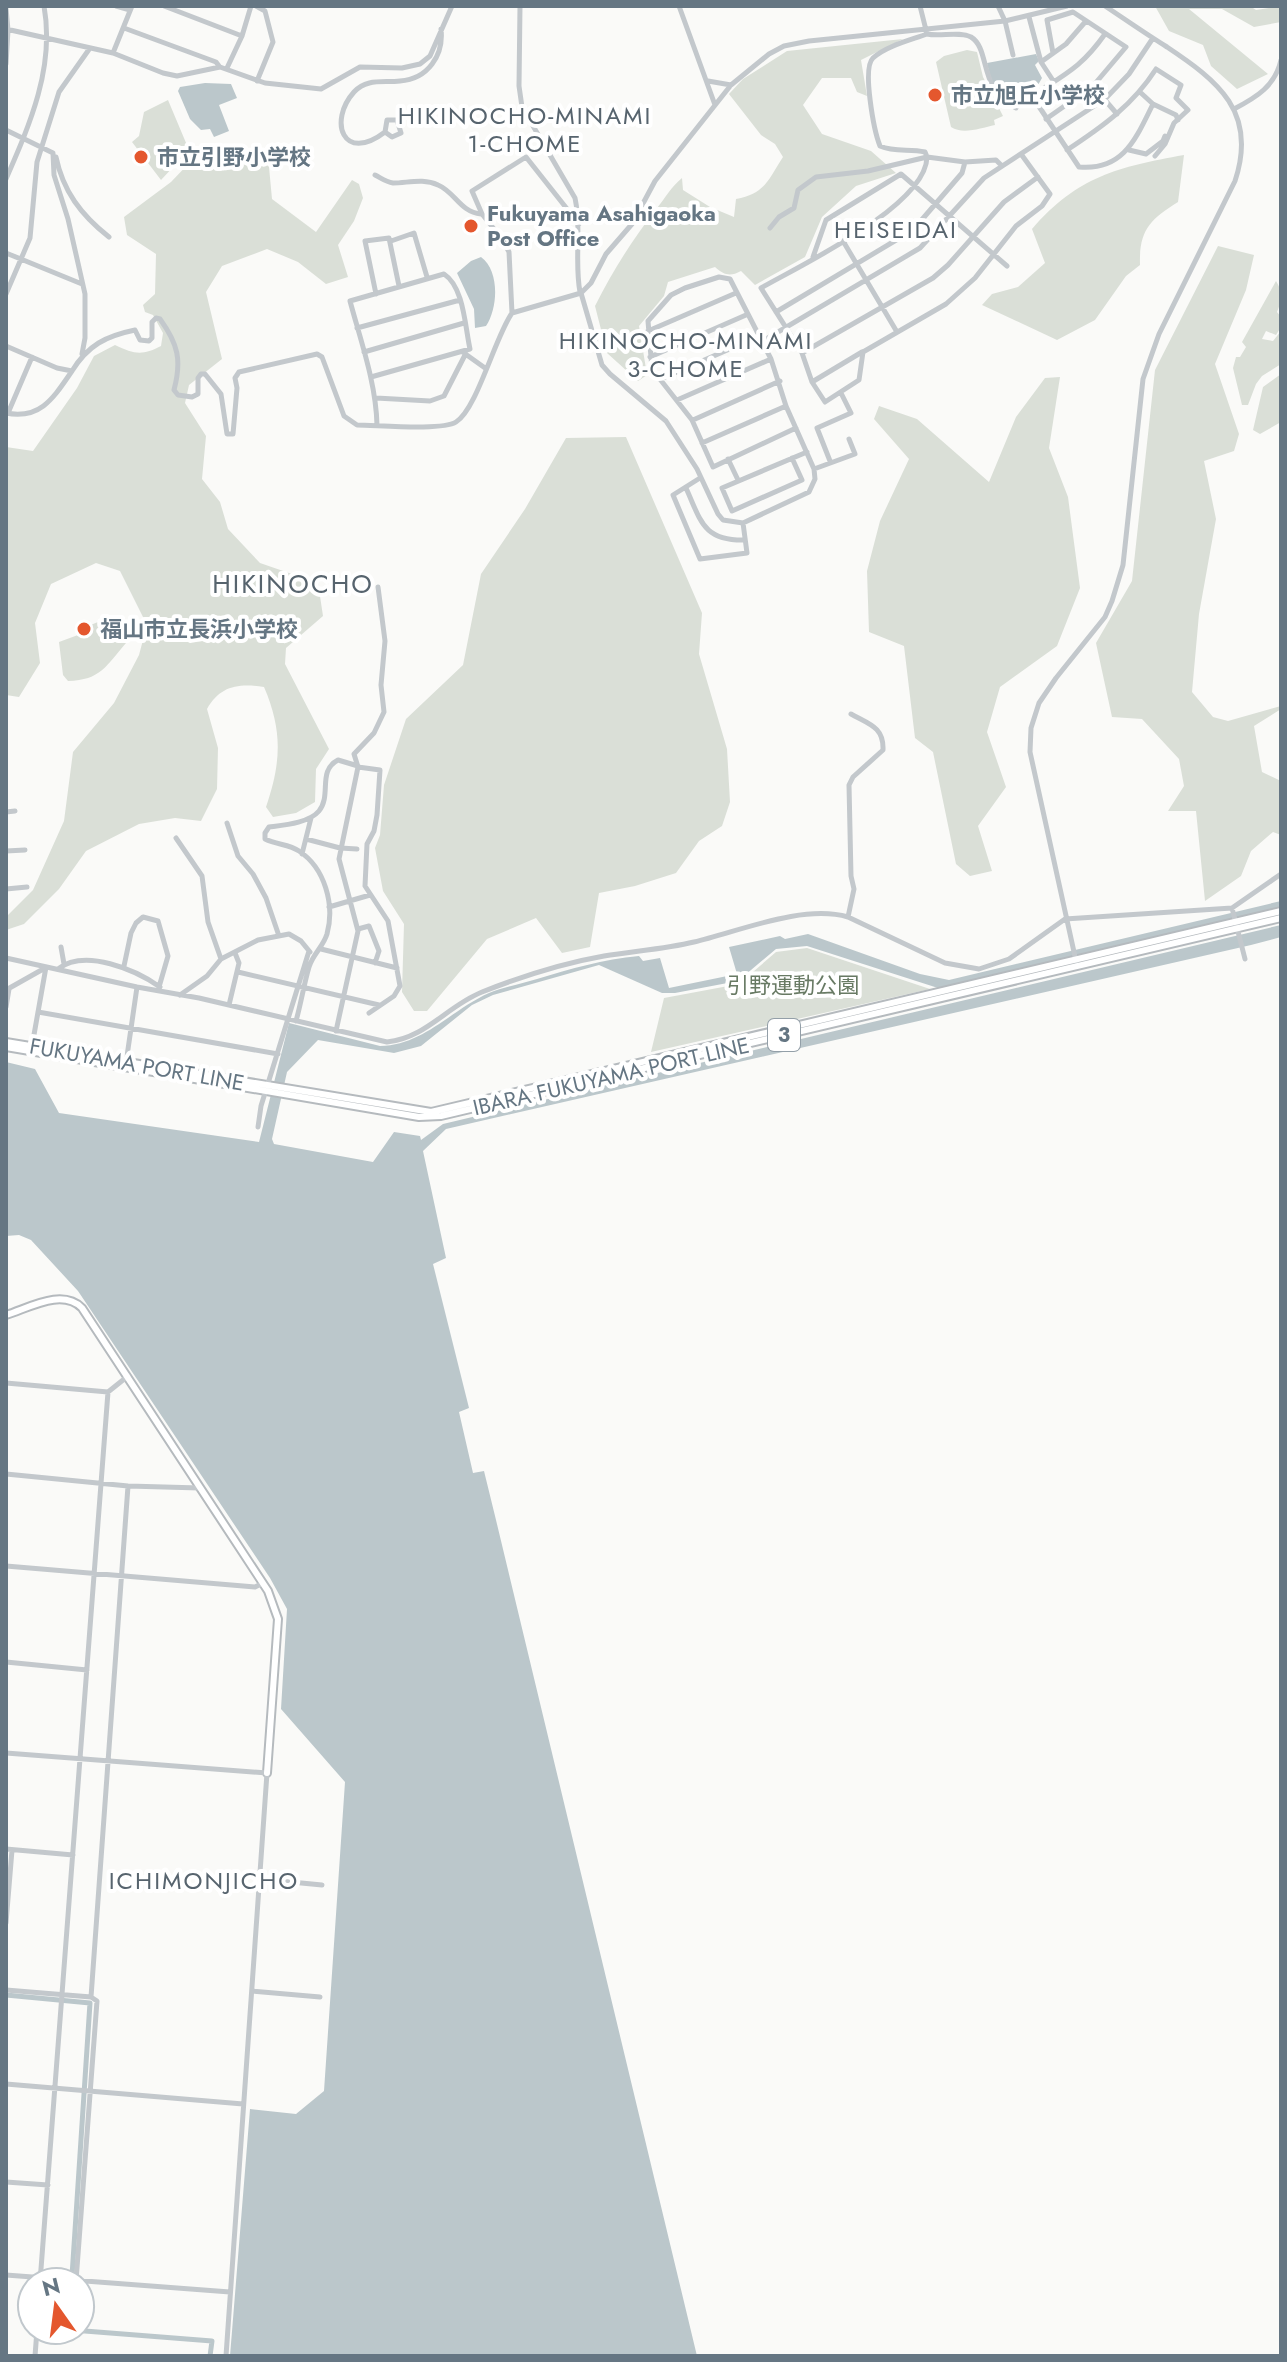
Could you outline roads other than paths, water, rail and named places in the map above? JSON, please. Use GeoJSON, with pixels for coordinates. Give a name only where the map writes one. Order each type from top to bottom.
{"type":"FeatureCollection","features":[{"type":"Feature","properties":{"kind":"main road","name":"IBARA FUKUYAMA PORT LINE"},"geometry":{"type":"LineString","coordinates":[[1236,926],[1281,911]]}},
{"type":"Feature","properties":{"kind":"main road","name":"IBARA FUKUYAMA PORT LINE"},"geometry":{"type":"LineString","coordinates":[[268,1089],[419,1117],[441,1116],[982,984],[1281,918]]}},
{"type":"Feature","properties":{"kind":"main road","name":"FUKUYAMA PORT LINE"},"geometry":{"type":"LineString","coordinates":[[6,1044],[32,1046],[268,1089]]}},
{"type":"Feature","properties":{"kind":"main road","name":"FUKUYAMA PORT LINE"},"geometry":{"type":"LineString","coordinates":[[6,1044],[268,1089]]}},
{"type":"Feature","properties":{"kind":"main road"},"geometry":{"type":"LineString","coordinates":[[6,1315],[49,1301],[61,1299],[75,1302],[128,1376],[271,1597],[278,1619],[267,1773]]}},
{"type":"Feature","properties":{"kind":"street"},"geometry":{"type":"LineString","coordinates":[[6,179],[41,86],[47,38],[44,6]]}},
{"type":"Feature","properties":{"kind":"street"},"geometry":{"type":"LineString","coordinates":[[113,53],[131,8],[116,6]]}},
{"type":"Feature","properties":{"kind":"street"},"geometry":{"type":"LineString","coordinates":[[164,6],[242,36]]}},
{"type":"Feature","properties":{"kind":"street"},"geometry":{"type":"LineString","coordinates":[[227,68],[254,6],[265,11],[273,42],[257,81]]}},
{"type":"Feature","properties":{"kind":"street"},"geometry":{"type":"LineString","coordinates":[[7,29],[113,53],[177,76],[220,67],[257,81],[321,89],[360,67],[413,67],[430,56],[452,6]]}},
{"type":"Feature","properties":{"kind":"street"},"geometry":{"type":"LineString","coordinates":[[520,6],[519,86],[522,107],[572,193],[579,225],[578,278],[602,365],[666,421],[723,520],[743,523],[809,492],[815,479],[814,469],[807,452],[786,406],[771,359],[730,279],[719,277],[697,282],[671,295],[648,321],[652,369],[692,420],[713,467],[796,428]]}},
{"type":"Feature","properties":{"kind":"street"},"geometry":{"type":"LineString","coordinates":[[679,6],[715,105]]}},
{"type":"Feature","properties":{"kind":"street"},"geometry":{"type":"LineString","coordinates":[[920,6],[926,32]]}},
{"type":"Feature","properties":{"kind":"street"},"geometry":{"type":"LineString","coordinates":[[998,6],[1013,55]]}},
{"type":"Feature","properties":{"kind":"street"},"geometry":{"type":"LineString","coordinates":[[512,313],[581,293],[591,283],[606,254],[640,212],[655,181],[731,85],[769,54],[795,43],[926,32],[1029,17],[1067,6]]}},
{"type":"Feature","properties":{"kind":"street"},"geometry":{"type":"LineString","coordinates":[[1076,963],[1030,752],[1031,728],[1039,703],[1105,617],[1112,601],[1123,565],[1143,379],[1159,334],[1235,181],[1241,145],[1234,109],[1208,75],[1105,6]]}},
{"type":"Feature","properties":{"kind":"street"},"geometry":{"type":"LineString","coordinates":[[6,8],[6,64]]}},
{"type":"Feature","properties":{"kind":"street"},"geometry":{"type":"LineString","coordinates":[[1046,119],[1093,86],[1109,71],[1126,47],[1073,12],[1047,20],[1053,53]]}},
{"type":"Feature","properties":{"kind":"street"},"geometry":{"type":"LineString","coordinates":[[1029,17],[1041,62],[1054,82]]}},
{"type":"Feature","properties":{"kind":"street"},"geometry":{"type":"LineString","coordinates":[[1041,62],[1066,44],[1086,21]]}},
{"type":"Feature","properties":{"kind":"street"},"geometry":{"type":"LineString","coordinates":[[124,28],[216,62],[220,67]]}},
{"type":"Feature","properties":{"kind":"street"},"geometry":{"type":"LineString","coordinates":[[385,132],[363,145],[346,139],[341,118],[346,103],[354,91],[366,83],[416,78],[441,52],[441,28]]}},
{"type":"Feature","properties":{"kind":"street"},"geometry":{"type":"LineString","coordinates":[[863,352],[859,380],[825,402],[812,382],[802,353],[761,288],[890,212],[926,170],[925,152],[889,150],[880,146],[870,102],[869,64],[879,54],[926,32],[966,35],[979,45],[987,79],[1001,102],[1016,108]]}},
{"type":"Feature","properties":{"kind":"street"},"geometry":{"type":"LineString","coordinates":[[1105,34],[1075,70],[1032,96],[1079,167],[1089,168],[1115,160],[1129,150],[1153,104]]}},
{"type":"Feature","properties":{"kind":"street"},"geometry":{"type":"LineString","coordinates":[[661,379],[785,328],[920,248],[972,189],[1105,99],[1129,74],[1153,38]]}},
{"type":"Feature","properties":{"kind":"street"},"geometry":{"type":"LineString","coordinates":[[6,294],[30,238],[35,174],[59,92],[90,48]]}},
{"type":"Feature","properties":{"kind":"street"},"geometry":{"type":"LineString","coordinates":[[1234,109],[1264,91],[1277,75],[1281,60]]}},
{"type":"Feature","properties":{"kind":"street"},"geometry":{"type":"LineString","coordinates":[[1067,150],[1111,121],[1141,93],[1156,69],[1181,85],[1176,98],[1188,110],[1169,126],[1163,141],[1146,154],[1129,150]]}},
{"type":"Feature","properties":{"kind":"street"},"geometry":{"type":"LineString","coordinates":[[707,80],[731,85]]}},
{"type":"Feature","properties":{"kind":"street"},"geometry":{"type":"LineString","coordinates":[[1093,86],[1117,114]]}},
{"type":"Feature","properties":{"kind":"street"},"geometry":{"type":"LineString","coordinates":[[1141,93],[1153,104],[1176,115],[1176,122],[1165,144],[1155,156]]}},
{"type":"Feature","properties":{"kind":"street"},"geometry":{"type":"LineString","coordinates":[[6,130],[53,153],[62,182],[73,202],[109,237]]}},
{"type":"Feature","properties":{"kind":"street"},"geometry":{"type":"LineString","coordinates":[[53,153],[54,175],[68,219],[82,284],[86,326],[82,355]]}},
{"type":"Feature","properties":{"kind":"street"},"geometry":{"type":"LineString","coordinates":[[812,382],[946,304],[975,278],[1016,226],[1042,206],[1050,194],[1021,154]]}},
{"type":"Feature","properties":{"kind":"street"},"geometry":{"type":"LineString","coordinates":[[32,357],[7,413],[26,416],[41,408],[82,355],[96,343],[118,333],[135,330],[140,340],[149,341],[152,338],[152,322],[160,319],[180,361],[174,390],[178,395],[192,397],[198,394],[198,378],[205,374],[221,394],[227,434],[233,434],[235,378],[239,372],[317,354],[322,357],[344,416],[357,425],[442,426],[456,422],[470,405],[512,313],[509,252],[482,214],[472,191],[526,157],[579,225]]}},
{"type":"Feature","properties":{"kind":"street"},"geometry":{"type":"LineString","coordinates":[[770,228],[779,217],[794,208],[798,190],[816,177],[868,171],[927,157],[965,162],[996,160],[1002,166]]}},
{"type":"Feature","properties":{"kind":"street"},"geometry":{"type":"LineString","coordinates":[[776,312],[913,230],[962,173],[965,162]]}},
{"type":"Feature","properties":{"kind":"street"},"geometry":{"type":"LineString","coordinates":[[812,259],[826,220],[901,174],[1007,266]]}},
{"type":"Feature","properties":{"kind":"street"},"geometry":{"type":"LineString","coordinates":[[375,175],[389,183],[435,183],[444,187],[464,209],[482,214]]}},
{"type":"Feature","properties":{"kind":"street"},"geometry":{"type":"LineString","coordinates":[[802,353],[933,278],[1004,202],[1038,177]]}},
{"type":"Feature","properties":{"kind":"street"},"geometry":{"type":"LineString","coordinates":[[391,241],[414,233],[427,277]]}},
{"type":"Feature","properties":{"kind":"street"},"geometry":{"type":"LineString","coordinates":[[376,294],[365,241],[385,237],[391,241],[399,286]]}},
{"type":"Feature","properties":{"kind":"street"},"geometry":{"type":"LineString","coordinates":[[843,241],[897,332]]}},
{"type":"Feature","properties":{"kind":"street"},"geometry":{"type":"LineString","coordinates":[[6,253],[82,284]]}},
{"type":"Feature","properties":{"kind":"street"},"geometry":{"type":"LineString","coordinates":[[376,398],[430,401],[444,396],[464,354],[470,349],[460,300],[451,279],[444,274],[350,301],[376,398],[377,425]]}},
{"type":"Feature","properties":{"kind":"street"},"geometry":{"type":"LineString","coordinates":[[648,331],[736,293]]}},
{"type":"Feature","properties":{"kind":"street"},"geometry":{"type":"LineString","coordinates":[[357,328],[460,300]]}},
{"type":"Feature","properties":{"kind":"street"},"geometry":{"type":"LineString","coordinates":[[650,357],[746,315]]}},
{"type":"Feature","properties":{"kind":"street"},"geometry":{"type":"LineString","coordinates":[[364,352],[464,323]]}},
{"type":"Feature","properties":{"kind":"street"},"geometry":{"type":"LineString","coordinates":[[6,346],[72,371]]}},
{"type":"Feature","properties":{"kind":"street"},"geometry":{"type":"LineString","coordinates":[[371,377],[464,354],[485,368]]}},
{"type":"Feature","properties":{"kind":"street"},"geometry":{"type":"LineString","coordinates":[[677,400],[771,359]]}},
{"type":"Feature","properties":{"kind":"street"},"geometry":{"type":"LineString","coordinates":[[692,420],[780,381]]}},
{"type":"Feature","properties":{"kind":"street"},"geometry":{"type":"LineString","coordinates":[[830,461],[817,428],[851,413],[841,393]]}},
{"type":"Feature","properties":{"kind":"street"},"geometry":{"type":"LineString","coordinates":[[702,443],[786,406]]}},
{"type":"Feature","properties":{"kind":"street"},"geometry":{"type":"LineString","coordinates":[[814,469],[855,454],[849,439]]}},
{"type":"Feature","properties":{"kind":"street"},"geometry":{"type":"LineString","coordinates":[[792,458],[802,480],[732,511],[722,488],[738,480],[792,458],[807,452]]}},
{"type":"Feature","properties":{"kind":"street"},"geometry":{"type":"LineString","coordinates":[[728,459],[738,480]]}},
{"type":"Feature","properties":{"kind":"street"},"geometry":{"type":"LineString","coordinates":[[700,478],[673,495],[700,559],[747,553],[743,523]]}},
{"type":"Feature","properties":{"kind":"street"},"geometry":{"type":"LineString","coordinates":[[686,488],[710,533],[726,540],[745,540]]}},
{"type":"Feature","properties":{"kind":"street"},"geometry":{"type":"LineString","coordinates":[[755,501],[761,514]]}},
{"type":"Feature","properties":{"kind":"street"},"geometry":{"type":"LineString","coordinates":[[336,1031],[358,929],[339,859],[358,766],[354,754],[374,733],[384,712],[381,685],[385,641],[378,587]]}},
{"type":"Feature","properties":{"kind":"street"},"geometry":{"type":"LineString","coordinates":[[848,917],[854,889],[849,785],[853,777],[883,750],[883,737],[879,729],[851,714]]}},
{"type":"Feature","properties":{"kind":"street"},"geometry":{"type":"LineString","coordinates":[[321,949],[328,932],[329,907],[327,891],[314,863],[289,846],[265,839],[265,833],[269,827],[311,817],[320,810],[326,785],[325,774],[329,765],[338,760],[380,770],[377,815],[367,844],[365,886],[388,921],[400,986],[394,996],[369,1013]]}},
{"type":"Feature","properties":{"kind":"street"},"geometry":{"type":"LineString","coordinates":[[6,812],[15,811]]}},
{"type":"Feature","properties":{"kind":"street"},"geometry":{"type":"LineString","coordinates":[[302,854],[311,817]]}},
{"type":"Feature","properties":{"kind":"street"},"geometry":{"type":"LineString","coordinates":[[227,823],[238,856],[253,874],[266,898],[279,936]]}},
{"type":"Feature","properties":{"kind":"street"},"geometry":{"type":"LineString","coordinates":[[176,838],[202,876],[208,922],[221,959]]}},
{"type":"Feature","properties":{"kind":"street"},"geometry":{"type":"LineString","coordinates":[[306,839],[357,849]]}},
{"type":"Feature","properties":{"kind":"street"},"geometry":{"type":"LineString","coordinates":[[6,851],[25,850]]}},
{"type":"Feature","properties":{"kind":"street"},"geometry":{"type":"LineString","coordinates":[[6,958],[229,1005],[375,1041],[400,1041],[415,1036],[477,994],[591,959],[692,942],[811,914],[848,917],[945,963],[979,970],[1009,959],[1065,919],[1086,915],[1232,908],[1281,874]]}},
{"type":"Feature","properties":{"kind":"street"},"geometry":{"type":"LineString","coordinates":[[6,889],[27,887]]}},
{"type":"Feature","properties":{"kind":"street"},"geometry":{"type":"LineString","coordinates":[[329,907],[370,895]]}},
{"type":"Feature","properties":{"kind":"street"},"geometry":{"type":"LineString","coordinates":[[1232,908],[1245,959]]}},
{"type":"Feature","properties":{"kind":"street"},"geometry":{"type":"LineString","coordinates":[[124,966],[136,923],[143,917],[158,921],[168,956],[161,990]]}},
{"type":"Feature","properties":{"kind":"street"},"geometry":{"type":"LineString","coordinates":[[358,929],[369,926],[379,951],[375,963]]}},
{"type":"Feature","properties":{"kind":"street"},"geometry":{"type":"LineString","coordinates":[[180,995],[207,976],[221,959],[258,940],[289,934],[312,953]]}},
{"type":"Feature","properties":{"kind":"street"},"geometry":{"type":"LineString","coordinates":[[61,947],[64,964]]}},
{"type":"Feature","properties":{"kind":"street"},"geometry":{"type":"LineString","coordinates":[[258,1127],[278,1054],[312,953],[321,949],[397,968]]}},
{"type":"Feature","properties":{"kind":"street"},"geometry":{"type":"LineString","coordinates":[[229,1005],[238,972],[235,953]]}},
{"type":"Feature","properties":{"kind":"street"},"geometry":{"type":"LineString","coordinates":[[58,969],[64,964],[85,961],[124,966],[161,990]]}},
{"type":"Feature","properties":{"kind":"street"},"geometry":{"type":"LineString","coordinates":[[6,1007],[8,989],[46,967]]}},
{"type":"Feature","properties":{"kind":"street"},"geometry":{"type":"LineString","coordinates":[[32,1046],[46,967]]}},
{"type":"Feature","properties":{"kind":"street"},"geometry":{"type":"LineString","coordinates":[[979,970],[982,984]]}},
{"type":"Feature","properties":{"kind":"street"},"geometry":{"type":"LineString","coordinates":[[238,972],[380,1005]]}},
{"type":"Feature","properties":{"kind":"street"},"geometry":{"type":"LineString","coordinates":[[296,1021],[302,986]]}},
{"type":"Feature","properties":{"kind":"street"},"geometry":{"type":"LineString","coordinates":[[126,1063],[137,987]]}},
{"type":"Feature","properties":{"kind":"street"},"geometry":{"type":"LineString","coordinates":[[38,1012],[278,1054]]}},
{"type":"Feature","properties":{"kind":"street"},"geometry":{"type":"LineString","coordinates":[[6,1383],[108,1392],[128,1376]]}},
{"type":"Feature","properties":{"kind":"street"},"geometry":{"type":"LineString","coordinates":[[41,2266],[108,1392]]}},
{"type":"Feature","properties":{"kind":"street"},"geometry":{"type":"LineString","coordinates":[[6,1474],[128,1486],[200,1488]]}},
{"type":"Feature","properties":{"kind":"street"},"geometry":{"type":"LineString","coordinates":[[91,1997],[128,1486]]}},
{"type":"Feature","properties":{"kind":"street"},"geometry":{"type":"LineString","coordinates":[[6,1566],[255,1587],[263,1583]]}},
{"type":"Feature","properties":{"kind":"street"},"geometry":{"type":"LineString","coordinates":[[6,1662],[87,1670]]}},
{"type":"Feature","properties":{"kind":"street"},"geometry":{"type":"LineString","coordinates":[[6,1753],[267,1773],[226,2356]]}},
{"type":"Feature","properties":{"kind":"street"},"geometry":{"type":"LineString","coordinates":[[6,1923],[9,1850],[73,1855]]}},
{"type":"Feature","properties":{"kind":"street"},"geometry":{"type":"LineString","coordinates":[[260,1879],[322,1885]]}},
{"type":"Feature","properties":{"kind":"street"},"geometry":{"type":"LineString","coordinates":[[6,1990],[62,1998],[91,1997],[97,2001],[77,2266]]}},
{"type":"Feature","properties":{"kind":"street"},"geometry":{"type":"LineString","coordinates":[[252,1991],[320,1997]]}},
{"type":"Feature","properties":{"kind":"street"},"geometry":{"type":"LineString","coordinates":[[6,2084],[243,2104]]}},
{"type":"Feature","properties":{"kind":"street"},"geometry":{"type":"LineString","coordinates":[[6,2182],[48,2185]]}},
{"type":"Feature","properties":{"kind":"street"},"geometry":{"type":"LineString","coordinates":[[96,2282],[230,2292]]}},
{"type":"Feature","properties":{"kind":"waterway"},"geometry":{"type":"LineString","coordinates":[[6,1995],[90,2003],[73,2266]]}},
{"type":"Feature","properties":{"kind":"waterway"},"geometry":{"type":"LineString","coordinates":[[96,2332],[212,2341],[210,2356]]}},
{"type":"Feature","properties":{"kind":"place","name":"市立旭丘小学校"},"geometry":{"type":"Point","coordinates":[935,95]}},
{"type":"Feature","properties":{"kind":"place","name":"市立引野小学校"},"geometry":{"type":"Point","coordinates":[141,157]}},
{"type":"Feature","properties":{"kind":"place","name":"Fukuyama Asahigaoka Post Office"},"geometry":{"type":"Point","coordinates":[471,226]}},
{"type":"Feature","properties":{"kind":"place","name":"福山市立長浜小学校"},"geometry":{"type":"Point","coordinates":[84,629]}},
{"type":"Feature","properties":{"kind":"district","name":"HIKINOCHO-MINAMI 1-CHOME"},"geometry":{"type":"Point","coordinates":[525,130]}},
{"type":"Feature","properties":{"kind":"district","name":"HEISEIDAI"},"geometry":{"type":"Point","coordinates":[896,230]}},
{"type":"Feature","properties":{"kind":"district","name":"HIKINOCHO-MINAMI 3-CHOME"},"geometry":{"type":"Point","coordinates":[686,355]}},
{"type":"Feature","properties":{"kind":"district","name":"HIKINOCHO"},"geometry":{"type":"Point","coordinates":[293,584]}},
{"type":"Feature","properties":{"kind":"district","name":"ICHIMONJICHO"},"geometry":{"type":"Point","coordinates":[204,1881]}},
{"type":"Feature","properties":{"kind":"park label","name":"引野運動公園"},"geometry":{"type":"Point","coordinates":[793,985]}}]}
